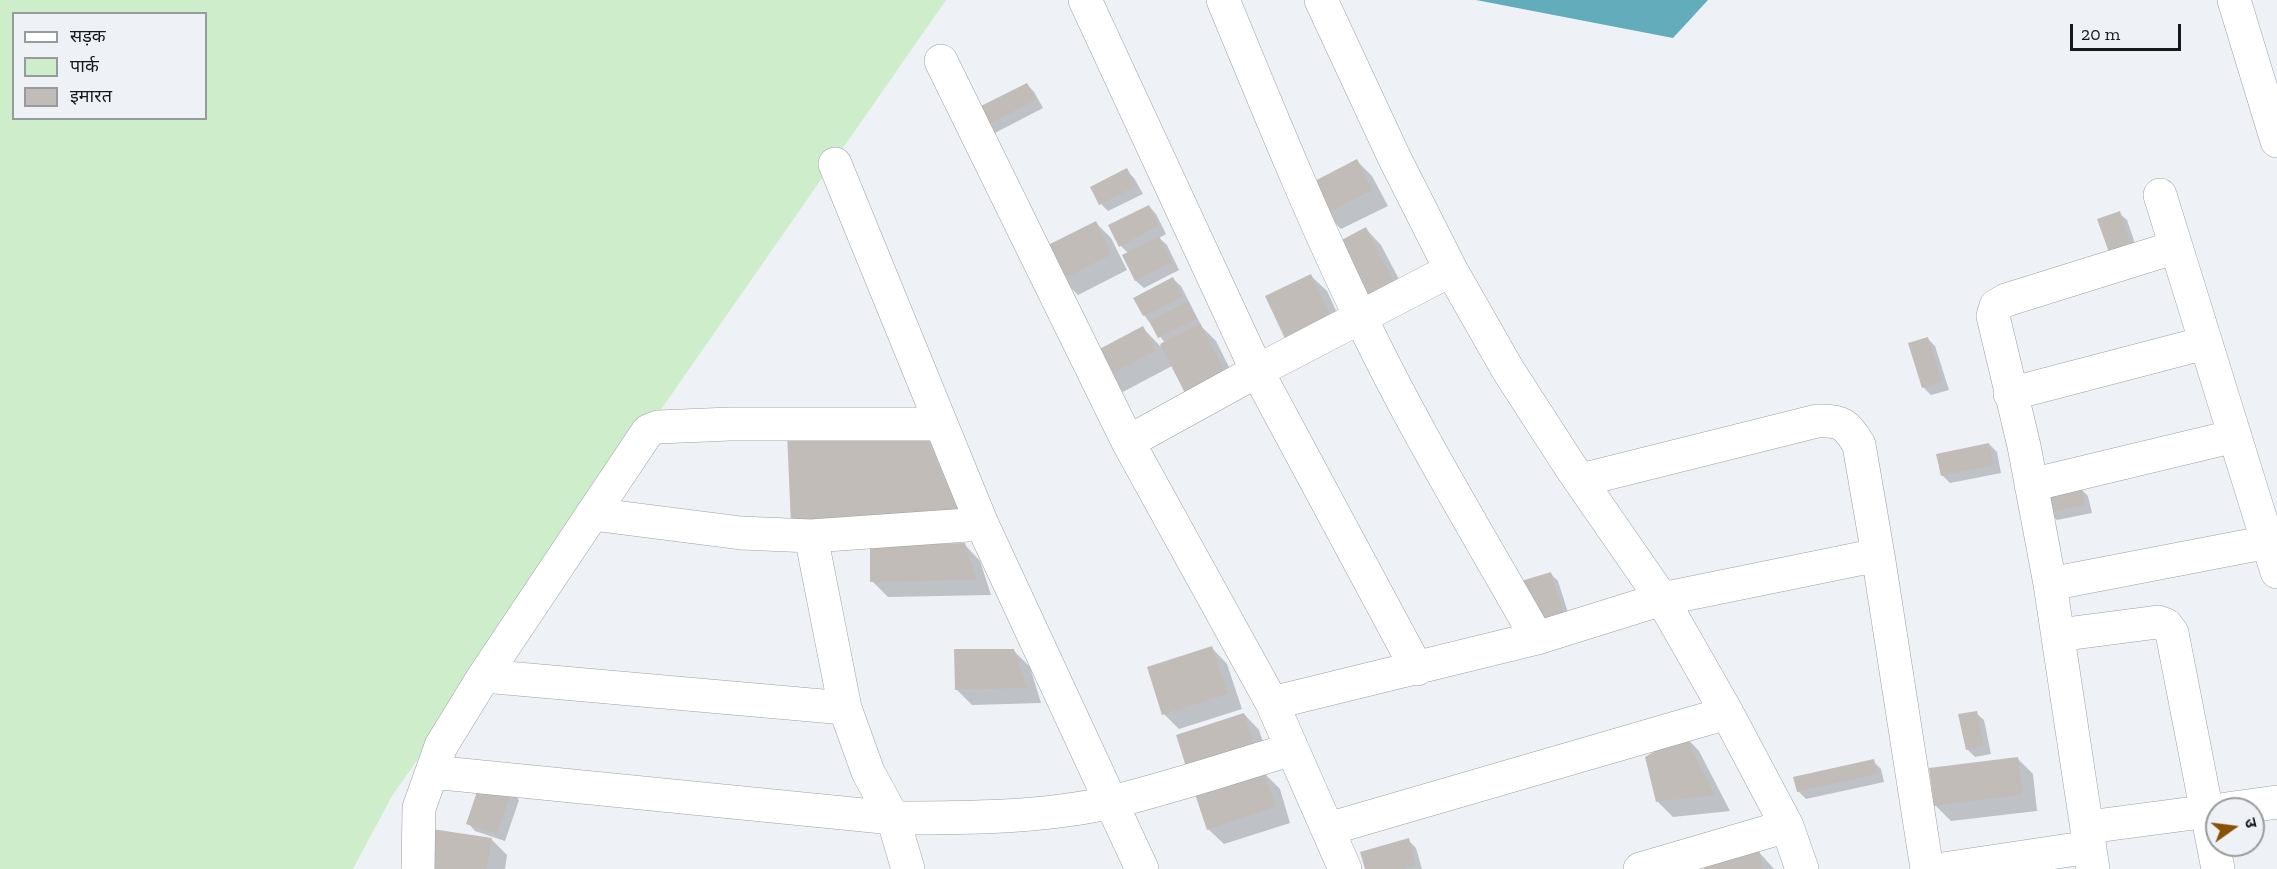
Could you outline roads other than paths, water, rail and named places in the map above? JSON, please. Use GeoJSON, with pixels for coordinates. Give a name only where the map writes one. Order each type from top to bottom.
{"type":"FeatureCollection","features":[{"type":"Feature","properties":{"kind":"street"},"geometry":{"type":"LineString","coordinates":[[1086,0],[1257,371],[1417,669]]}},
{"type":"Feature","properties":{"kind":"street"},"geometry":{"type":"LineString","coordinates":[[1223,0],[1360,317],[1422,434],[1537,638]]}},
{"type":"Feature","properties":{"kind":"street"},"geometry":{"type":"LineString","coordinates":[[1321,0],[1394,157],[1451,270],[1508,370],[1662,599],[1727,713],[1787,826],[1803,869]]}},
{"type":"Feature","properties":{"kind":"street"},"geometry":{"type":"LineString","coordinates":[[2234,0],[2277,141]]}},
{"type":"Feature","properties":{"kind":"street"},"geometry":{"type":"LineString","coordinates":[[941,61],[1128,442],[1272,704],[1345,869]]}},
{"type":"Feature","properties":{"kind":"street"},"geometry":{"type":"LineString","coordinates":[[835,164],[982,524],[1142,869]]}},
{"type":"Feature","properties":{"kind":"street"},"geometry":{"type":"LineString","coordinates":[[2050,584],[2272,557],[2160,195]]}},
{"type":"Feature","properties":{"kind":"street"},"geometry":{"type":"LineString","coordinates":[[2090,848],[2050,584],[2024,446],[1993,316],[1996,306],[2006,300],[2176,247]]}},
{"type":"Feature","properties":{"kind":"street"},"geometry":{"type":"LineString","coordinates":[[1128,442],[1257,371],[1451,270]]}},
{"type":"Feature","properties":{"kind":"street"},"geometry":{"type":"LineString","coordinates":[[2010,394],[2205,343]]}},
{"type":"Feature","properties":{"kind":"street"},"geometry":{"type":"LineString","coordinates":[[1581,480],[1817,421],[1836,420],[1850,429],[1859,445],[1927,869]]}},
{"type":"Feature","properties":{"kind":"street"},"geometry":{"type":"LineString","coordinates":[[418,869],[419,808],[441,746],[484,676],[648,432],[658,427],[730,424],[941,424]]}},
{"type":"Feature","properties":{"kind":"street"},"geometry":{"type":"LineString","coordinates":[[2031,485],[2235,436]]}},
{"type":"Feature","properties":{"kind":"street"},"geometry":{"type":"LineString","coordinates":[[592,514],[741,533],[811,536],[982,524]]}},
{"type":"Feature","properties":{"kind":"street"},"geometry":{"type":"LineString","coordinates":[[811,536],[845,708],[868,772],[893,818],[908,869]]}},
{"type":"Feature","properties":{"kind":"street"},"geometry":{"type":"LineString","coordinates":[[1272,704],[1537,638],[1662,599],[1878,555]]}},
{"type":"Feature","properties":{"kind":"street"},"geometry":{"type":"LineString","coordinates":[[2058,635],[2158,622],[2166,625],[2172,633],[2214,797]]}},
{"type":"Feature","properties":{"kind":"street"},"geometry":{"type":"LineString","coordinates":[[484,676],[845,708]]}},
{"type":"Feature","properties":{"kind":"street"},"geometry":{"type":"LineString","coordinates":[[1328,829],[1727,713]]}},
{"type":"Feature","properties":{"kind":"street"},"geometry":{"type":"LineString","coordinates":[[432,772],[893,818],[957,818],[1035,813],[1111,802],[1293,749]]}},
{"type":"Feature","properties":{"kind":"street"},"geometry":{"type":"LineString","coordinates":[[1943,869],[2090,848],[2205,814]]}},
{"type":"Feature","properties":{"kind":"street"},"geometry":{"type":"LineString","coordinates":[[1640,869],[1787,826]]}},
{"type":"Feature","properties":{"kind":"water"},"geometry":{"type":"Polygon","coordinates":[[[1476,0],[1708,0],[1673,38],[1476,0]]]}}]}
